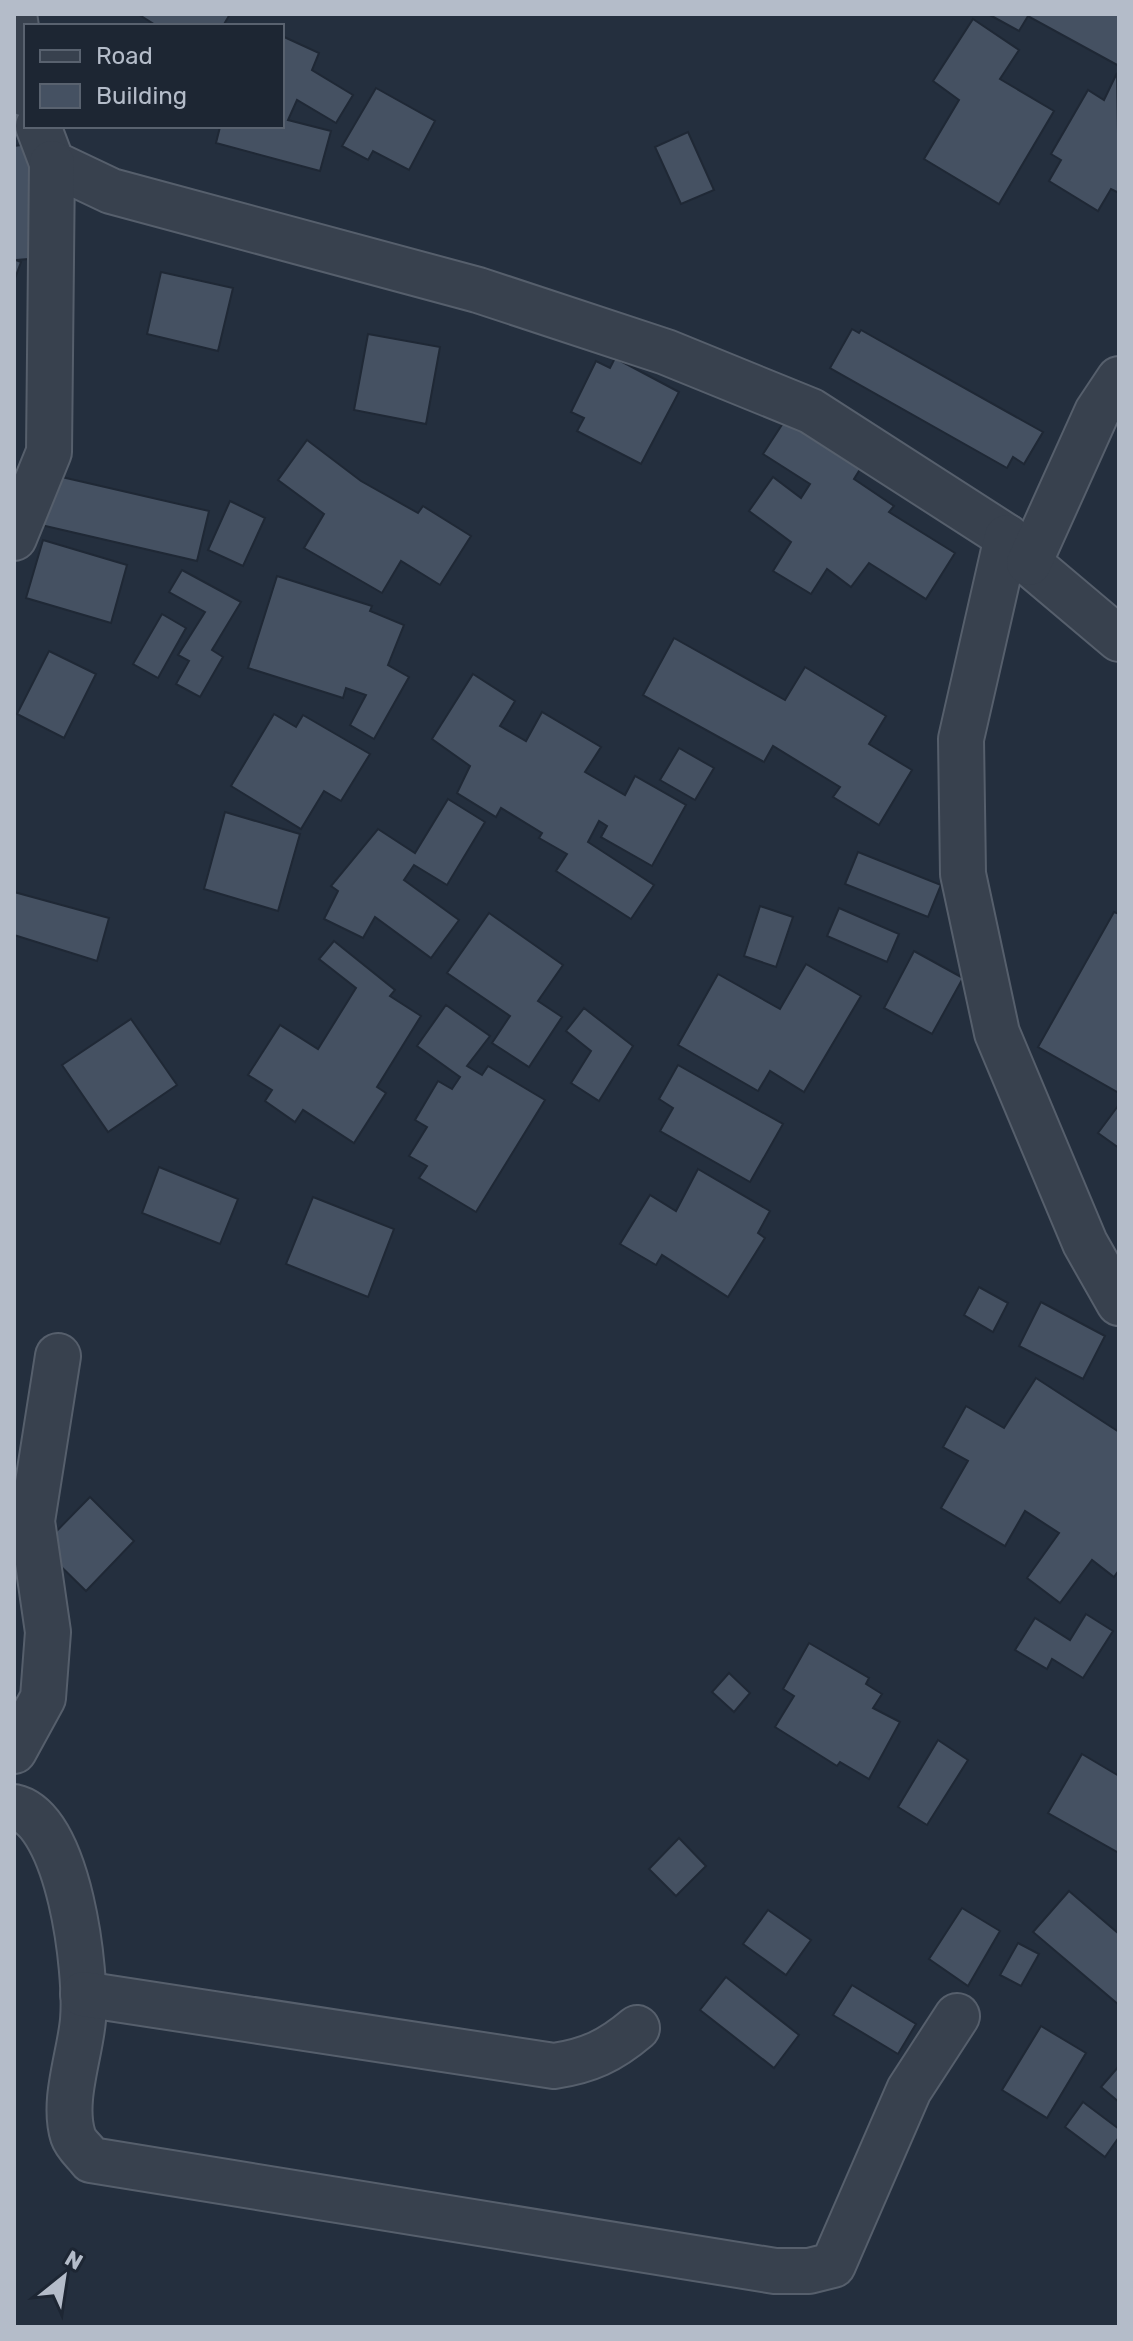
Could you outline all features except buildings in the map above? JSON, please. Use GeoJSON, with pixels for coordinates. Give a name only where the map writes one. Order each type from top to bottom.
{"type":"FeatureCollection","features":[{"type":"Feature","properties":{"kind":"street"},"geometry":{"type":"LineString","coordinates":[[14,14],[24,81]]}},
{"type":"Feature","properties":{"kind":"street"},"geometry":{"type":"LineString","coordinates":[[14,538],[49,452],[45,144]]}},
{"type":"Feature","properties":{"kind":"street"},"geometry":{"type":"LineString","coordinates":[[45,144],[111,191],[478,290],[666,352],[811,411],[1018,550],[1119,639]]}},
{"type":"Feature","properties":{"kind":"street"},"geometry":{"type":"LineString","coordinates":[[1119,379],[1018,550],[961,739],[963,874],[997,1033],[1085,1243],[1119,1303]]}},
{"type":"Feature","properties":{"kind":"street"},"geometry":{"type":"LineString","coordinates":[[14,1751],[43,1698],[48,1632],[32,1521],[58,1356]]}},
{"type":"Feature","properties":{"kind":"street"},"geometry":{"type":"LineString","coordinates":[[14,1807],[23,1809],[47,1836],[58,1855],[84,1973],[70,2112],[73,2138],[91,2160],[775,2271],[833,2265],[909,2090],[957,2016]]}},
{"type":"Feature","properties":{"kind":"street"},"geometry":{"type":"LineString","coordinates":[[83,1994],[554,2066],[585,2061],[599,2055],[613,2048],[637,2028]]}}]}
